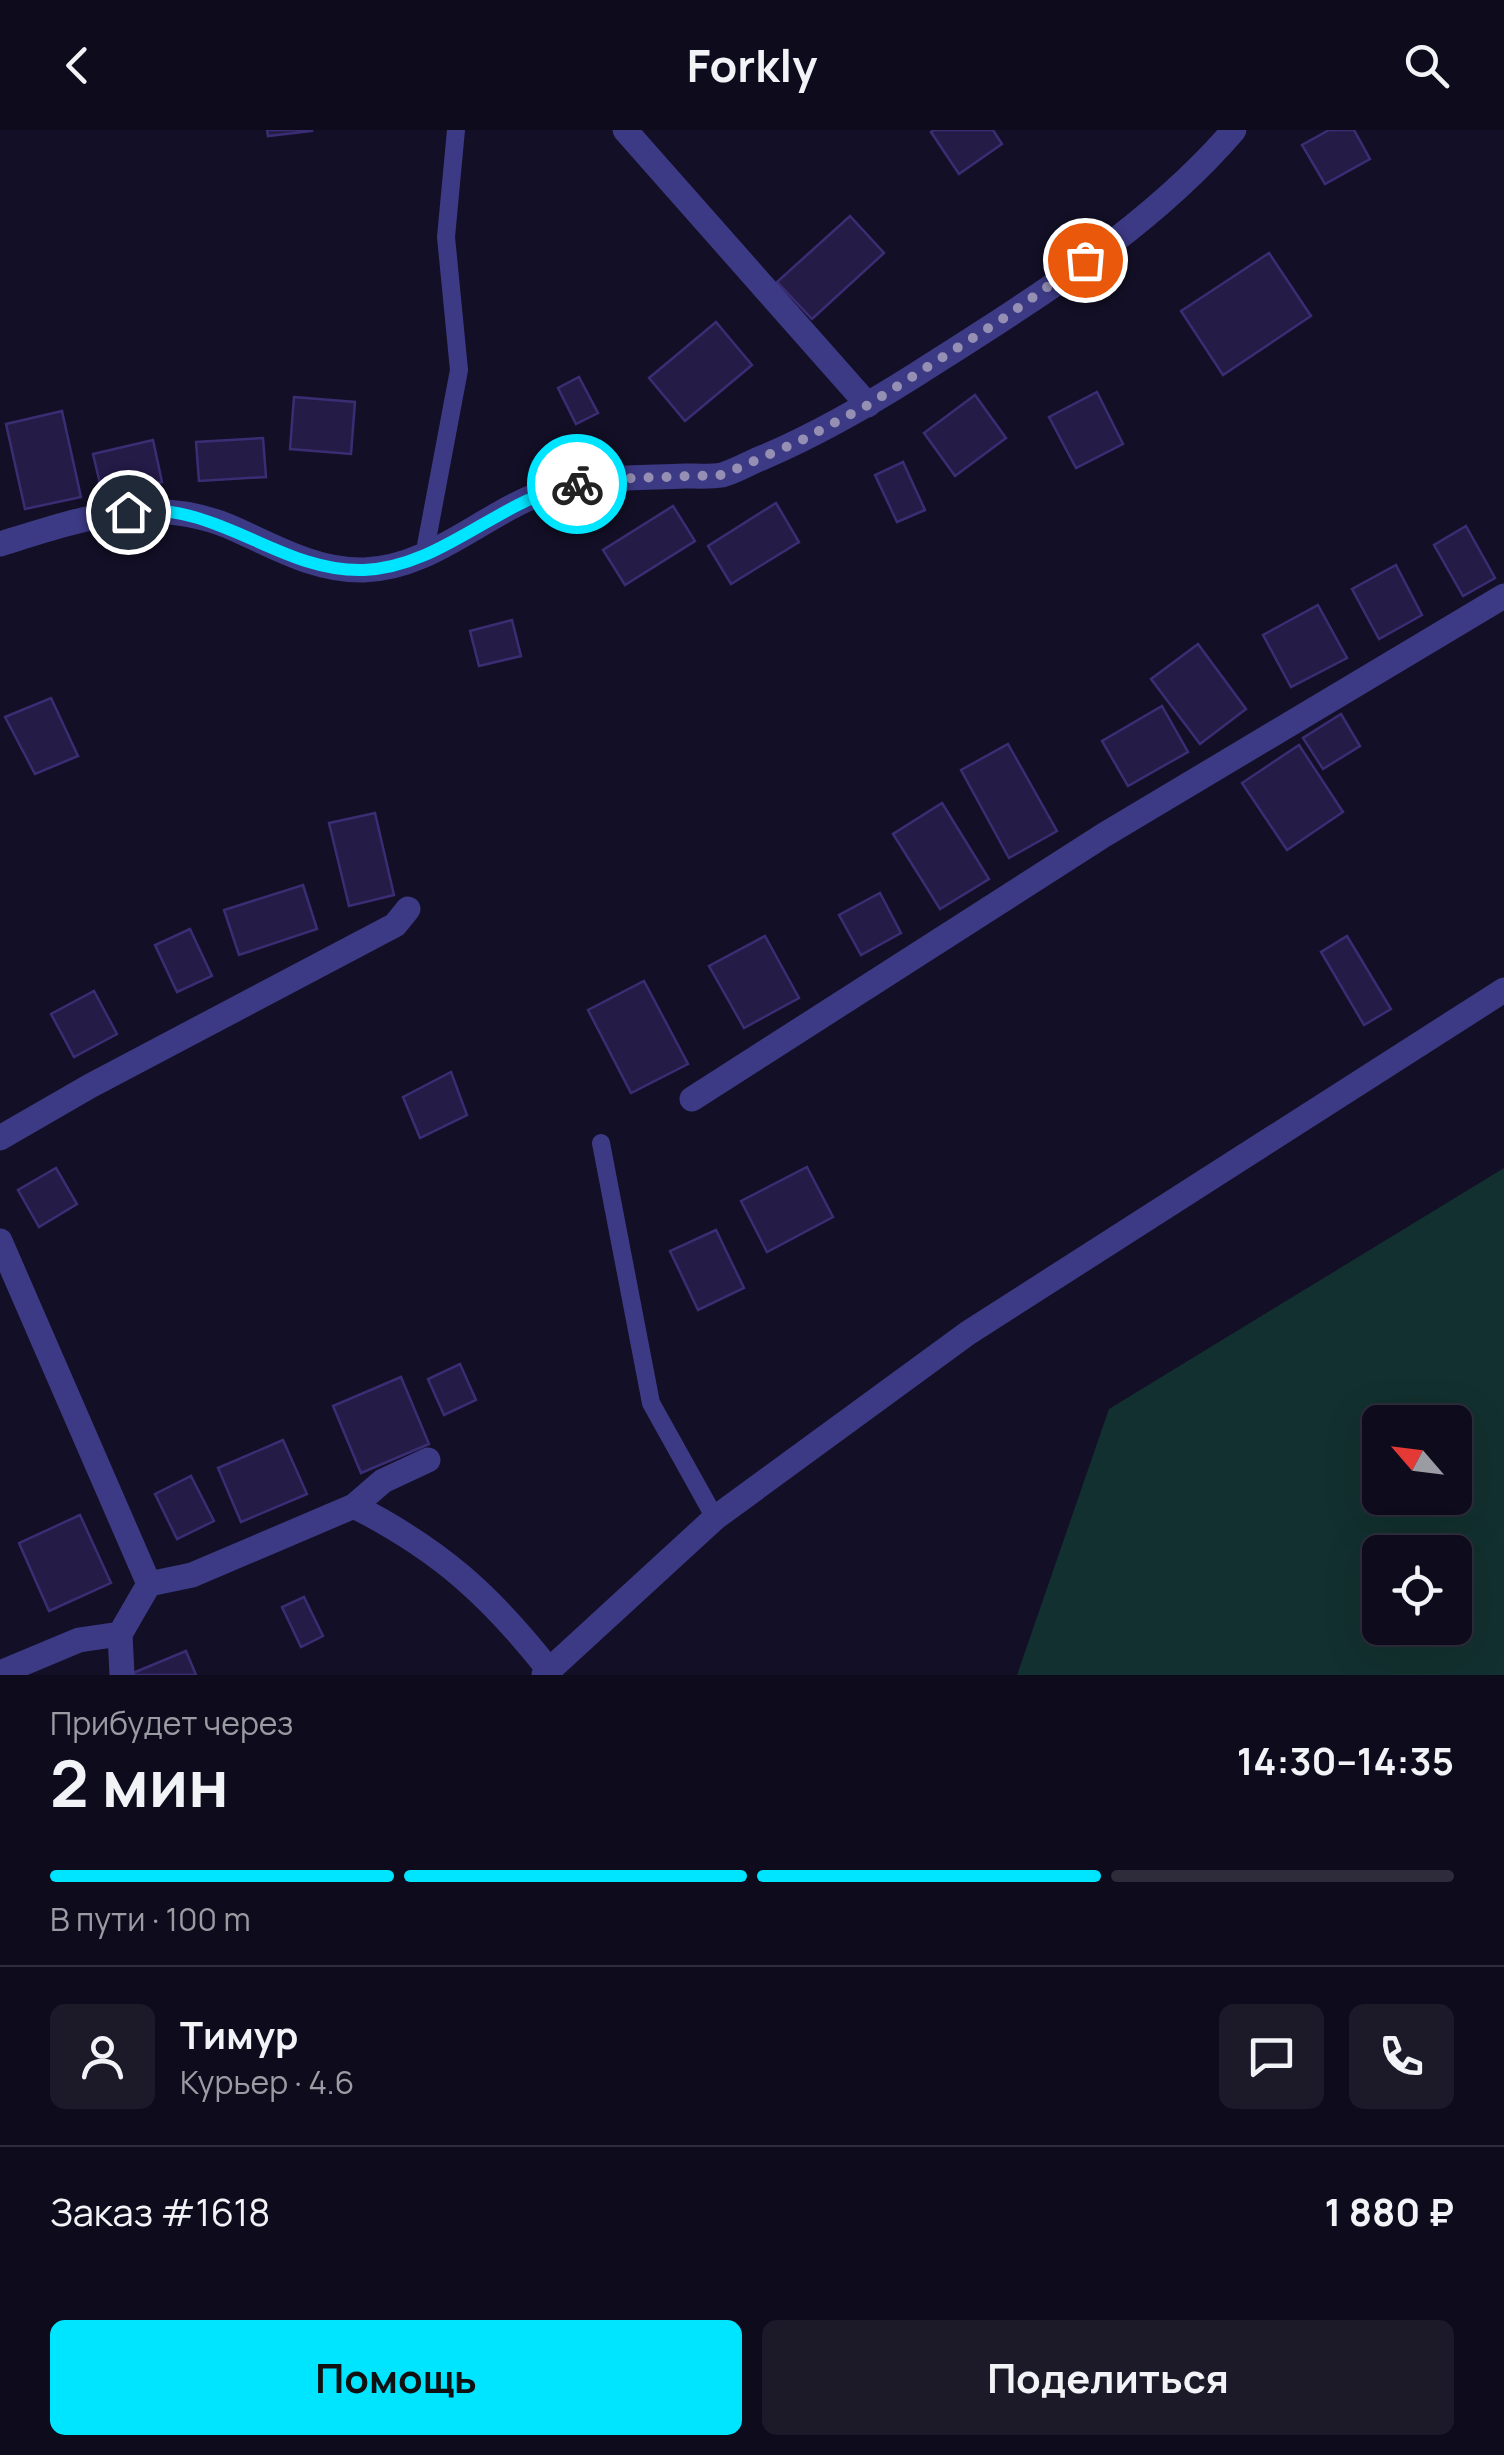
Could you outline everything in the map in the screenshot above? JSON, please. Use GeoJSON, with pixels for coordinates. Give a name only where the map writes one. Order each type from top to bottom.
{"type":"FeatureCollection","features":[{"type":"Feature","properties":{"kind":"street"},"geometry":{"type":"LineString","coordinates":[[625,130],[868,405]]}},
{"type":"Feature","properties":{"kind":"street"},"geometry":{"type":"LineString","coordinates":[[0,544],[68,523],[151,509],[196,516],[296,558],[332,568],[390,568],[424,556],[555,488],[607,479],[722,475],[800,441],[868,405],[1004,318],[1139,221],[1234,130]]}},
{"type":"Feature","properties":{"kind":"street"},"geometry":{"type":"LineString","coordinates":[[692,1099],[1104,835],[1504,596]]}},
{"type":"Feature","properties":{"kind":"street"},"geometry":{"type":"LineString","coordinates":[[0,1138],[90,1086],[396,925],[408,908]]}},
{"type":"Feature","properties":{"kind":"street"},"geometry":{"type":"LineString","coordinates":[[354,1506],[390,1524],[449,1563],[512,1622],[547,1672],[715,1518],[968,1333],[1504,990]]}},
{"type":"Feature","properties":{"kind":"street"},"geometry":{"type":"LineString","coordinates":[[0,1241],[149,1584]]}},
{"type":"Feature","properties":{"kind":"street"},"geometry":{"type":"LineString","coordinates":[[122,1675],[120,1634],[149,1584],[192,1574],[354,1506],[383,1482],[428,1460]]}},
{"type":"Feature","properties":{"kind":"street"},"geometry":{"type":"LineString","coordinates":[[0,1673],[79,1640],[120,1634]]}},
{"type":"Feature","properties":{"kind":"lane"},"geometry":{"type":"LineString","coordinates":[[424,556],[459,370],[446,237],[456,130]]}},
{"type":"Feature","properties":{"kind":"lane"},"geometry":{"type":"LineString","coordinates":[[601,1142],[651,1404],[715,1518]]}},
{"type":"Feature","properties":{"kind":"green space"},"geometry":{"type":"Polygon","coordinates":[[[1504,1168],[1504,1675],[1017,1675],[1109,1409],[1504,1168]]]}},
{"type":"Feature","properties":{"kind":"building"},"geometry":{"type":"Polygon","coordinates":[[[267,130],[312,130],[312,131],[268,136],[267,130]]]}},
{"type":"Feature","properties":{"kind":"building"},"geometry":{"type":"Polygon","coordinates":[[[993,130],[1002,144],[959,174],[931,132],[993,130]]]}},
{"type":"Feature","properties":{"kind":"building"},"geometry":{"type":"Polygon","coordinates":[[[1329,130],[1354,130],[1370,159],[1325,184],[1302,145],[1329,130]]]}},
{"type":"Feature","properties":{"kind":"building"},"geometry":{"type":"Polygon","coordinates":[[[850,216],[884,253],[812,319],[777,282],[850,216]]]}},
{"type":"Feature","properties":{"kind":"building"},"geometry":{"type":"Polygon","coordinates":[[[1269,253],[1311,316],[1223,375],[1181,311],[1269,253]]]}},
{"type":"Feature","properties":{"kind":"building"},"geometry":{"type":"Polygon","coordinates":[[[716,322],[752,365],[685,421],[649,378],[716,322]]]}},
{"type":"Feature","properties":{"kind":"building"},"geometry":{"type":"Polygon","coordinates":[[[579,377],[598,413],[576,424],[558,388],[579,377]]]}},
{"type":"Feature","properties":{"kind":"building"},"geometry":{"type":"Polygon","coordinates":[[[1097,392],[1123,444],[1076,468],[1049,417],[1097,392]]]}},
{"type":"Feature","properties":{"kind":"building"},"geometry":{"type":"Polygon","coordinates":[[[975,395],[1006,438],[955,476],[924,433],[975,395]]]}},
{"type":"Feature","properties":{"kind":"building"},"geometry":{"type":"Polygon","coordinates":[[[294,397],[355,402],[351,454],[290,449],[294,397]]]}},
{"type":"Feature","properties":{"kind":"building"},"geometry":{"type":"Polygon","coordinates":[[[62,411],[81,497],[25,509],[6,424],[62,411]]]}},
{"type":"Feature","properties":{"kind":"building"},"geometry":{"type":"Polygon","coordinates":[[[263,438],[266,477],[199,481],[196,442],[263,438]]]}},
{"type":"Feature","properties":{"kind":"building"},"geometry":{"type":"Polygon","coordinates":[[[153,440],[162,482],[103,496],[93,454],[153,440]]]}},
{"type":"Feature","properties":{"kind":"building"},"geometry":{"type":"Polygon","coordinates":[[[903,462],[925,510],[897,522],[875,475],[903,462]]]}},
{"type":"Feature","properties":{"kind":"building"},"geometry":{"type":"Polygon","coordinates":[[[776,503],[799,542],[731,584],[708,546],[776,503]]]}},
{"type":"Feature","properties":{"kind":"building"},"geometry":{"type":"Polygon","coordinates":[[[673,506],[695,541],[625,585],[603,550],[673,506]]]}},
{"type":"Feature","properties":{"kind":"building"},"geometry":{"type":"Polygon","coordinates":[[[1466,526],[1495,578],[1463,596],[1434,545],[1466,526]]]}},
{"type":"Feature","properties":{"kind":"building"},"geometry":{"type":"Polygon","coordinates":[[[1396,565],[1422,615],[1379,639],[1352,589],[1396,565]]]}},
{"type":"Feature","properties":{"kind":"building"},"geometry":{"type":"Polygon","coordinates":[[[1318,605],[1347,658],[1291,687],[1263,635],[1318,605]]]}},
{"type":"Feature","properties":{"kind":"building"},"geometry":{"type":"Polygon","coordinates":[[[512,620],[521,656],[479,666],[470,631],[512,620]]]}},
{"type":"Feature","properties":{"kind":"building"},"geometry":{"type":"Polygon","coordinates":[[[1198,644],[1246,709],[1200,744],[1151,679],[1198,644]]]}},
{"type":"Feature","properties":{"kind":"building"},"geometry":{"type":"Polygon","coordinates":[[[51,698],[78,756],[35,774],[5,717],[51,698]]]}},
{"type":"Feature","properties":{"kind":"building"},"geometry":{"type":"Polygon","coordinates":[[[1162,706],[1188,752],[1128,786],[1102,741],[1162,706]]]}},
{"type":"Feature","properties":{"kind":"building"},"geometry":{"type":"Polygon","coordinates":[[[1341,714],[1360,746],[1323,769],[1303,738],[1341,714]]]}},
{"type":"Feature","properties":{"kind":"building"},"geometry":{"type":"Polygon","coordinates":[[[1008,744],[1057,831],[1009,858],[961,770],[1008,744]]]}},
{"type":"Feature","properties":{"kind":"building"},"geometry":{"type":"Polygon","coordinates":[[[1299,745],[1343,812],[1287,850],[1242,783],[1299,745]]]}},
{"type":"Feature","properties":{"kind":"building"},"geometry":{"type":"Polygon","coordinates":[[[942,803],[989,879],[940,909],[893,834],[942,803]]]}},
{"type":"Feature","properties":{"kind":"building"},"geometry":{"type":"Polygon","coordinates":[[[375,813],[394,895],[349,906],[329,823],[375,813]]]}},
{"type":"Feature","properties":{"kind":"building"},"geometry":{"type":"Polygon","coordinates":[[[303,885],[317,929],[239,955],[224,910],[303,885]]]}},
{"type":"Feature","properties":{"kind":"building"},"geometry":{"type":"Polygon","coordinates":[[[880,893],[901,933],[861,955],[839,915],[880,893]]]}},
{"type":"Feature","properties":{"kind":"building"},"geometry":{"type":"Polygon","coordinates":[[[190,929],[212,976],[177,992],[155,945],[190,929]]]}},
{"type":"Feature","properties":{"kind":"building"},"geometry":{"type":"Polygon","coordinates":[[[765,936],[799,998],[744,1028],[709,966],[765,936]]]}},
{"type":"Feature","properties":{"kind":"building"},"geometry":{"type":"Polygon","coordinates":[[[1347,936],[1391,1009],[1364,1025],[1321,952],[1347,936]]]}},
{"type":"Feature","properties":{"kind":"building"},"geometry":{"type":"Polygon","coordinates":[[[644,981],[688,1064],[631,1093],[588,1010],[644,981]]]}},
{"type":"Feature","properties":{"kind":"building"},"geometry":{"type":"Polygon","coordinates":[[[94,991],[117,1034],[74,1057],[51,1014],[94,991]]]}},
{"type":"Feature","properties":{"kind":"building"},"geometry":{"type":"Polygon","coordinates":[[[451,1072],[467,1115],[420,1138],[403,1097],[451,1072]]]}},
{"type":"Feature","properties":{"kind":"building"},"geometry":{"type":"Polygon","coordinates":[[[807,1167],[833,1217],[767,1252],[741,1201],[807,1167]]]}},
{"type":"Feature","properties":{"kind":"building"},"geometry":{"type":"Polygon","coordinates":[[[56,1168],[77,1204],[39,1227],[18,1190],[56,1168]]]}},
{"type":"Feature","properties":{"kind":"building"},"geometry":{"type":"Polygon","coordinates":[[[716,1230],[744,1288],[698,1310],[670,1251],[716,1230]]]}},
{"type":"Feature","properties":{"kind":"building"},"geometry":{"type":"Polygon","coordinates":[[[460,1364],[476,1400],[444,1415],[428,1379],[460,1364]]]}},
{"type":"Feature","properties":{"kind":"building"},"geometry":{"type":"Polygon","coordinates":[[[401,1377],[429,1444],[361,1473],[333,1406],[401,1377]]]}},
{"type":"Feature","properties":{"kind":"building"},"geometry":{"type":"Polygon","coordinates":[[[283,1440],[307,1494],[241,1522],[218,1468],[283,1440]]]}},
{"type":"Feature","properties":{"kind":"building"},"geometry":{"type":"Polygon","coordinates":[[[191,1476],[214,1521],[177,1539],[155,1494],[191,1476]]]}},
{"type":"Feature","properties":{"kind":"building"},"geometry":{"type":"Polygon","coordinates":[[[80,1515],[111,1583],[49,1611],[19,1543],[80,1515]]]}},
{"type":"Feature","properties":{"kind":"building"},"geometry":{"type":"Polygon","coordinates":[[[304,1597],[323,1636],[301,1647],[282,1607],[304,1597]]]}},
{"type":"Feature","properties":{"kind":"building"},"geometry":{"type":"Polygon","coordinates":[[[186,1651],[196,1675],[133,1673],[186,1651]]]}},
{"type":"Feature","properties":{"kind":"way so far"},"geometry":{"type":"LineString","coordinates":[[577,484],[607,479],[722,475],[800,441],[868,405],[1004,318],[1085,260]]}},
{"type":"Feature","properties":{"kind":"route"},"geometry":{"type":"LineString","coordinates":[[128,512],[151,509],[196,516],[296,558],[332,568],[360,570],[390,568],[424,556],[493,517],[555,488],[577,484]]}}]}
